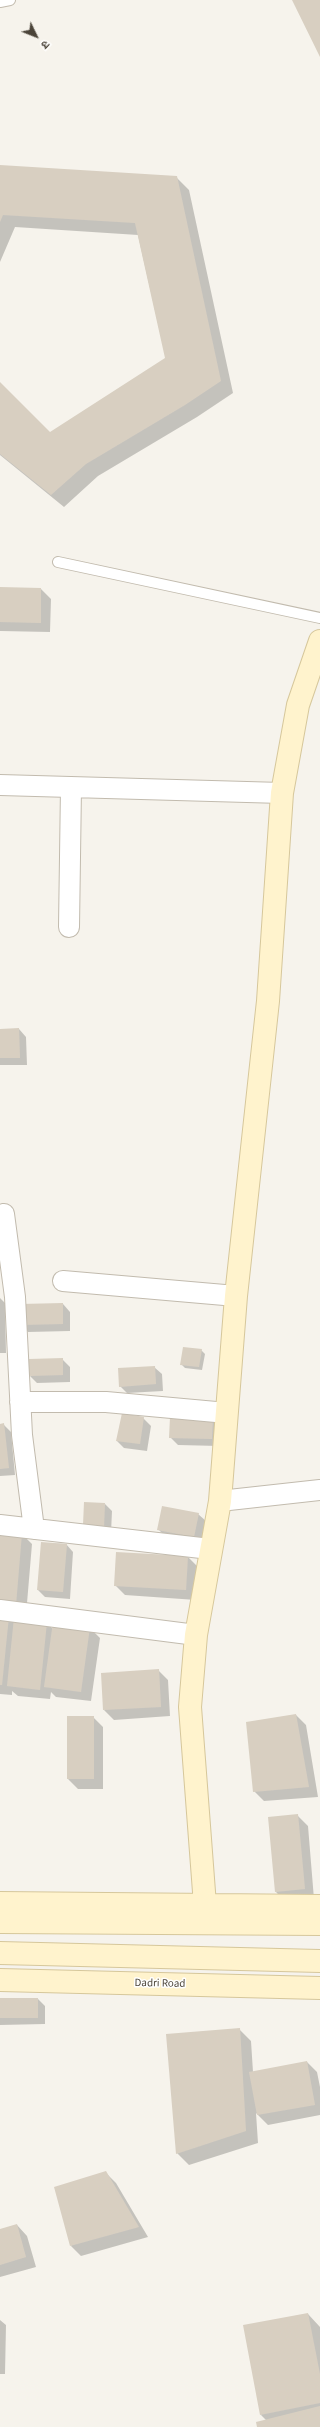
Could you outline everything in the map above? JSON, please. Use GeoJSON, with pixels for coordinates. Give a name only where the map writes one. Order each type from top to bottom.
{"type":"FeatureCollection","features":[{"type":"Feature","properties":{"kind":"street"},"geometry":{"type":"LineString","coordinates":[[205,1905],[190,1707],[196,1635],[210,1549],[220,1501],[236,1296],[268,1001],[282,793],[298,705],[320,641]]}},
{"type":"Feature","properties":{"kind":"street"},"geometry":{"type":"LineString","coordinates":[[0,785],[282,793]]}},
{"type":"Feature","properties":{"kind":"street"},"geometry":{"type":"LineString","coordinates":[[70,787],[70,927]]}},
{"type":"Feature","properties":{"kind":"street"},"geometry":{"type":"LineString","coordinates":[[4,1214],[15,1297],[20,1402],[34,1529]]}},
{"type":"Feature","properties":{"kind":"street"},"geometry":{"type":"LineString","coordinates":[[63,1281],[236,1296]]}},
{"type":"Feature","properties":{"kind":"street"},"geometry":{"type":"LineString","coordinates":[[20,1402],[106,1402],[227,1413]]}},
{"type":"Feature","properties":{"kind":"street"},"geometry":{"type":"LineString","coordinates":[[220,1501],[320,1490]]}},
{"type":"Feature","properties":{"kind":"street"},"geometry":{"type":"LineString","coordinates":[[0,1525],[210,1549]]}},
{"type":"Feature","properties":{"kind":"street"},"geometry":{"type":"LineString","coordinates":[[0,1610],[196,1635]]}},
{"type":"Feature","properties":{"kind":"street"},"geometry":{"type":"LineString","coordinates":[[0,1903],[320,1906]]}},
{"type":"Feature","properties":{"kind":"street"},"geometry":{"type":"LineString","coordinates":[[0,1922],[320,1924]]}},
{"type":"Feature","properties":{"kind":"street"},"geometry":{"type":"LineString","coordinates":[[0,1953],[320,1961]]}},
{"type":"Feature","properties":{"kind":"street","name":"Dadri Road"},"geometry":{"type":"LineString","coordinates":[[0,1980],[320,1988]]}},
{"type":"Feature","properties":{"kind":"lane"},"geometry":{"type":"LineString","coordinates":[[0,2],[10,0]]}},
{"type":"Feature","properties":{"kind":"lane"},"geometry":{"type":"LineString","coordinates":[[58,562],[320,618]]}},
{"type":"Feature","properties":{"kind":"building"},"geometry":{"type":"Polygon","coordinates":[[[292,0],[320,0],[320,57],[292,0]]]}},
{"type":"Feature","properties":{"kind":"building"},"geometry":{"type":"Polygon","coordinates":[[[0,165],[177,176],[221,381],[185,405],[86,464],[51,495],[0,454],[0,382],[50,432],[165,358],[135,223],[3,215],[0,222],[0,165]]]}},
{"type":"Feature","properties":{"kind":"building"},"geometry":{"type":"Polygon","coordinates":[[[0,587],[41,588],[41,623],[0,622],[0,587]]]}},
{"type":"Feature","properties":{"kind":"building"},"geometry":{"type":"Polygon","coordinates":[[[19,1028],[20,1058],[0,1058],[0,1029],[19,1028]]]}},
{"type":"Feature","properties":{"kind":"building"},"geometry":{"type":"Polygon","coordinates":[[[63,1303],[63,1324],[20,1325],[20,1304],[63,1303]]]}},
{"type":"Feature","properties":{"kind":"building"},"geometry":{"type":"Polygon","coordinates":[[[183,1347],[202,1349],[199,1367],[180,1365],[183,1347]]]}},
{"type":"Feature","properties":{"kind":"building"},"geometry":{"type":"Polygon","coordinates":[[[63,1358],[63,1375],[29,1376],[29,1359],[63,1358]]]}},
{"type":"Feature","properties":{"kind":"building"},"geometry":{"type":"Polygon","coordinates":[[[155,1366],[156,1384],[119,1387],[118,1368],[155,1366]]]}},
{"type":"Feature","properties":{"kind":"building"},"geometry":{"type":"Polygon","coordinates":[[[122,1413],[144,1417],[140,1444],[116,1441],[122,1413]]]}},
{"type":"Feature","properties":{"kind":"building"},"geometry":{"type":"Polygon","coordinates":[[[170,1417],[213,1418],[212,1439],[169,1438],[170,1417]]]}},
{"type":"Feature","properties":{"kind":"building"},"geometry":{"type":"Polygon","coordinates":[[[4,1423],[9,1468],[0,1469],[0,1424],[4,1423]]]}},
{"type":"Feature","properties":{"kind":"building"},"geometry":{"type":"Polygon","coordinates":[[[84,1502],[105,1503],[104,1527],[83,1525],[84,1502]]]}},
{"type":"Feature","properties":{"kind":"building"},"geometry":{"type":"Polygon","coordinates":[[[162,1506],[199,1513],[194,1537],[157,1530],[162,1506]]]}},
{"type":"Feature","properties":{"kind":"building"},"geometry":{"type":"Polygon","coordinates":[[[0,1531],[22,1533],[16,1605],[0,1604],[0,1531]]]}},
{"type":"Feature","properties":{"kind":"building"},"geometry":{"type":"Polygon","coordinates":[[[41,1542],[67,1544],[63,1592],[37,1590],[41,1542]]]}},
{"type":"Feature","properties":{"kind":"building"},"geometry":{"type":"Polygon","coordinates":[[[116,1552],[188,1556],[186,1590],[114,1586],[116,1552]]]}},
{"type":"Feature","properties":{"kind":"building"},"geometry":{"type":"Polygon","coordinates":[[[0,1615],[9,1616],[2,1685],[0,1685],[0,1615]]]}},
{"type":"Feature","properties":{"kind":"building"},"geometry":{"type":"Polygon","coordinates":[[[14,1618],[47,1622],[40,1690],[7,1686],[14,1618]]]}},
{"type":"Feature","properties":{"kind":"building"},"geometry":{"type":"Polygon","coordinates":[[[53,1622],[90,1627],[81,1692],[44,1687],[53,1622]]]}},
{"type":"Feature","properties":{"kind":"building"},"geometry":{"type":"Polygon","coordinates":[[[159,1669],[161,1707],[103,1710],[101,1673],[159,1669]]]}},
{"type":"Feature","properties":{"kind":"building"},"geometry":{"type":"Polygon","coordinates":[[[296,1714],[309,1787],[253,1792],[246,1722],[296,1714]]]}},
{"type":"Feature","properties":{"kind":"building"},"geometry":{"type":"Polygon","coordinates":[[[67,1716],[94,1716],[94,1779],[67,1779],[67,1716]]]}},
{"type":"Feature","properties":{"kind":"building"},"geometry":{"type":"Polygon","coordinates":[[[298,1814],[305,1889],[275,1892],[268,1817],[298,1814]]]}},
{"type":"Feature","properties":{"kind":"building"},"geometry":{"type":"Polygon","coordinates":[[[0,1998],[38,1998],[38,2018],[0,2018],[0,1998]]]}},
{"type":"Feature","properties":{"kind":"building"},"geometry":{"type":"Polygon","coordinates":[[[240,2028],[246,2131],[176,2154],[166,2034],[240,2028]]]}},
{"type":"Feature","properties":{"kind":"building"},"geometry":{"type":"Polygon","coordinates":[[[307,2061],[315,2105],[257,2115],[249,2072],[307,2061]]]}},
{"type":"Feature","properties":{"kind":"building"},"geometry":{"type":"Polygon","coordinates":[[[106,2171],[139,2227],[70,2246],[54,2187],[106,2171]]]}},
{"type":"Feature","properties":{"kind":"building"},"geometry":{"type":"Polygon","coordinates":[[[17,2224],[26,2257],[0,2265],[0,2229],[17,2224]]]}},
{"type":"Feature","properties":{"kind":"building"},"geometry":{"type":"Polygon","coordinates":[[[308,2313],[320,2374],[320,2403],[260,2415],[243,2325],[308,2313]]]}},
{"type":"Feature","properties":{"kind":"building"},"geometry":{"type":"Polygon","coordinates":[[[320,2406],[320,2427],[257,2427],[256,2422],[320,2406]]]}}]}
